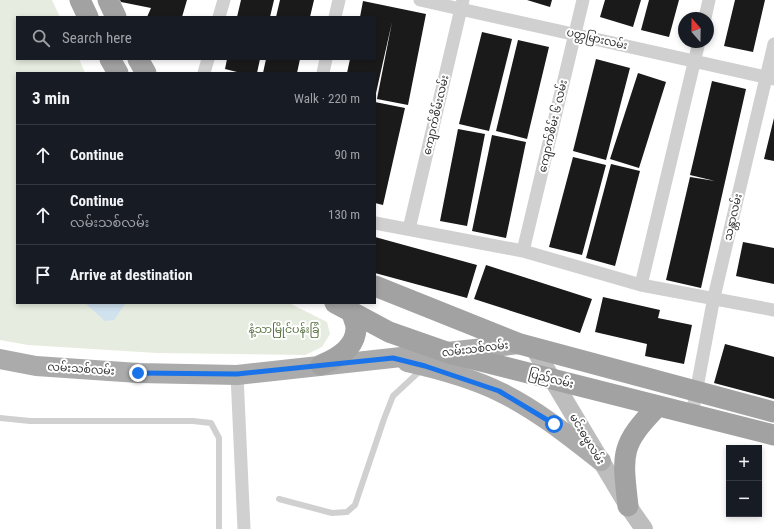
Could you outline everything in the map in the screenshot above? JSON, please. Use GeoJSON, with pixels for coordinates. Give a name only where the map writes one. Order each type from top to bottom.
{"type":"FeatureCollection","features":[{"type":"Feature","properties":{"kind":"highway"},"geometry":{"type":"LineString","coordinates":[[80,0],[88,16]]}},
{"type":"Feature","properties":{"kind":"highway"},"geometry":{"type":"LineString","coordinates":[[108,0],[116,16]]}},
{"type":"Feature","properties":{"kind":"highway"},"geometry":{"type":"LineString","coordinates":[[111,60],[117,72]]}},
{"type":"Feature","properties":{"kind":"highway"},"geometry":{"type":"LineString","coordinates":[[139,60],[145,72]]}},
{"type":"Feature","properties":{"kind":"highway"},"geometry":{"type":"LineString","coordinates":[[376,286],[527,345],[774,412]]}},
{"type":"Feature","properties":{"kind":"highway"},"geometry":{"type":"LineString","coordinates":[[321,365],[336,359],[347,349],[354,338],[356,328],[344,308]]}},
{"type":"Feature","properties":{"kind":"highway","name":"ပြည်လမ်း"},"geometry":{"type":"LineString","coordinates":[[344,308],[389,332],[449,353],[774,435]]}},
{"type":"Feature","properties":{"kind":"highway"},"geometry":{"type":"LineString","coordinates":[[628,506],[623,464],[628,443],[638,426],[658,406]]}},
{"type":"Feature","properties":{"kind":"main road","name":"လမ်းသစ်လမ်း"},"geometry":{"type":"LineString","coordinates":[[0,359],[36,366],[138,373],[237,374],[527,345]]}},
{"type":"Feature","properties":{"kind":"main road","name":"မင်းဓမ္မလမ်း"},"geometry":{"type":"LineString","coordinates":[[527,345],[551,379],[628,506],[644,529]]}},
{"type":"Feature","properties":{"kind":"main road"},"geometry":{"type":"LineString","coordinates":[[393,358],[425,366],[499,391],[554,424],[601,461]]}},
{"type":"Feature","properties":{"kind":"street"},"geometry":{"type":"LineString","coordinates":[[219,16],[224,0]]}},
{"type":"Feature","properties":{"kind":"street"},"geometry":{"type":"LineString","coordinates":[[335,16],[339,0]]}},
{"type":"Feature","properties":{"kind":"street","name":"ပတ္တမြားလမ်း"},"geometry":{"type":"LineString","coordinates":[[420,0],[461,4],[575,34],[770,78]]}},
{"type":"Feature","properties":{"kind":"street","name":"ကျောက်စိမ်း ၆ လမ်း"},"geometry":{"type":"LineString","coordinates":[[523,251],[583,0]]}},
{"type":"Feature","properties":{"kind":"street"},"geometry":{"type":"LineString","coordinates":[[706,12],[709,0]]}},
{"type":"Feature","properties":{"kind":"street","name":"ကျောက်စိမ်းလမ်း"},"geometry":{"type":"LineString","coordinates":[[409,229],[461,4]]}},
{"type":"Feature","properties":{"kind":"street","name":"သန္တာလမ်း"},"geometry":{"type":"LineString","coordinates":[[692,414],[698,392],[714,297],[770,78],[774,44]]}},
{"type":"Feature","properties":{"kind":"street"},"geometry":{"type":"LineString","coordinates":[[641,285],[697,48]]}},
{"type":"Feature","properties":{"kind":"street"},"geometry":{"type":"LineString","coordinates":[[204,72],[208,60]]}},
{"type":"Feature","properties":{"kind":"street"},"geometry":{"type":"LineString","coordinates":[[323,72],[326,60]]}},
{"type":"Feature","properties":{"kind":"street"},"geometry":{"type":"LineString","coordinates":[[376,223],[523,251],[641,285],[714,297],[774,310]]}},
{"type":"Feature","properties":{"kind":"street"},"geometry":{"type":"LineString","coordinates":[[237,374],[244,529]]}},
{"type":"Feature","properties":{"kind":"lane"},"geometry":{"type":"LineString","coordinates":[[279,498],[332,513],[347,512],[355,505],[393,396],[425,366]]}},
{"type":"Feature","properties":{"kind":"lane"},"geometry":{"type":"LineString","coordinates":[[0,418],[30,421],[185,421],[211,423],[219,438],[219,529]]}},
{"type":"Feature","properties":{"kind":"green space","name":"နံ့သာမြိုင်ပန်းခြံ"},"geometry":{"type":"Polygon","coordinates":[[[0,0],[52,0],[60,16],[16,16],[16,60],[79,60],[85,72],[16,72],[16,304],[291,304],[327,322],[330,334],[322,347],[305,355],[157,353],[28,345],[0,340],[0,0]]]}},
{"type":"Feature","properties":{"kind":"water"},"geometry":{"type":"Polygon","coordinates":[[[86,304],[125,304],[114,320],[105,321],[86,304]]]}},
{"type":"Feature","properties":{"kind":"building"},"geometry":{"type":"Polygon","coordinates":[[[120,0],[187,0],[182,16],[147,16],[151,8],[121,2],[120,0]]]}},
{"type":"Feature","properties":{"kind":"building"},"geometry":{"type":"Polygon","coordinates":[[[241,0],[274,0],[270,16],[237,16],[241,0]]]}},
{"type":"Feature","properties":{"kind":"building"},"geometry":{"type":"Polygon","coordinates":[[[280,0],[314,0],[310,16],[276,16],[280,0]]]}},
{"type":"Feature","properties":{"kind":"building"},"geometry":{"type":"Polygon","coordinates":[[[527,0],[552,0],[550,7],[527,0]]]}},
{"type":"Feature","properties":{"kind":"building"},"geometry":{"type":"Polygon","coordinates":[[[605,0],[641,0],[633,27],[600,17],[605,0]]]}},
{"type":"Feature","properties":{"kind":"building"},"geometry":{"type":"Polygon","coordinates":[[[649,0],[679,0],[669,37],[641,30],[649,0]]]}},
{"type":"Feature","properties":{"kind":"building"},"geometry":{"type":"Polygon","coordinates":[[[735,0],[765,0],[753,52],[724,46],[735,0]]]}},
{"type":"Feature","properties":{"kind":"building"},"geometry":{"type":"Polygon","coordinates":[[[363,1],[426,14],[408,105],[377,99],[392,22],[376,93],[376,72],[347,72],[350,60],[376,60],[376,16],[360,16],[363,1]]]}},
{"type":"Feature","properties":{"kind":"building"},"geometry":{"type":"Polygon","coordinates":[[[482,32],[512,39],[489,131],[459,124],[482,32]]]}},
{"type":"Feature","properties":{"kind":"building"},"geometry":{"type":"Polygon","coordinates":[[[518,40],[549,47],[527,139],[496,131],[518,40]]]}},
{"type":"Feature","properties":{"kind":"building"},"geometry":{"type":"Polygon","coordinates":[[[596,59],[630,68],[606,160],[573,151],[596,59]]]}},
{"type":"Feature","properties":{"kind":"building"},"geometry":{"type":"Polygon","coordinates":[[[227,60],[260,60],[257,72],[237,72],[225,69],[227,60]]]}},
{"type":"Feature","properties":{"kind":"building"},"geometry":{"type":"Polygon","coordinates":[[[266,60],[300,60],[297,72],[263,72],[266,60]]]}},
{"type":"Feature","properties":{"kind":"building"},"geometry":{"type":"Polygon","coordinates":[[[638,73],[666,82],[639,168],[610,159],[638,73]]]}},
{"type":"Feature","properties":{"kind":"building"},"geometry":{"type":"Polygon","coordinates":[[[712,81],[746,89],[701,288],[666,280],[690,177],[715,181],[690,175],[712,81]]]}},
{"type":"Feature","properties":{"kind":"building"},"geometry":{"type":"Polygon","coordinates":[[[376,102],[405,108],[383,205],[376,203],[376,102]]]}},
{"type":"Feature","properties":{"kind":"building"},"geometry":{"type":"Polygon","coordinates":[[[774,118],[774,161],[764,159],[774,118]]]}},
{"type":"Feature","properties":{"kind":"building"},"geometry":{"type":"Polygon","coordinates":[[[458,129],[485,134],[467,226],[440,221],[458,129]]]}},
{"type":"Feature","properties":{"kind":"building"},"geometry":{"type":"Polygon","coordinates":[[[492,135],[526,142],[506,238],[472,231],[492,135]]]}},
{"type":"Feature","properties":{"kind":"building"},"geometry":{"type":"Polygon","coordinates":[[[573,157],[606,165],[582,255],[549,247],[573,157]]]}},
{"type":"Feature","properties":{"kind":"building"},"geometry":{"type":"Polygon","coordinates":[[[611,164],[640,171],[615,266],[586,258],[611,164]]]}},
{"type":"Feature","properties":{"kind":"building"},"geometry":{"type":"Polygon","coordinates":[[[376,237],[477,265],[467,298],[376,273],[376,237]]]}},
{"type":"Feature","properties":{"kind":"building"},"geometry":{"type":"Polygon","coordinates":[[[743,242],[774,248],[774,284],[736,276],[743,242]]]}},
{"type":"Feature","properties":{"kind":"building"},"geometry":{"type":"Polygon","coordinates":[[[486,265],[592,299],[580,333],[474,299],[486,265]]]}},
{"type":"Feature","properties":{"kind":"building"},"geometry":{"type":"Polygon","coordinates":[[[603,297],[660,310],[658,318],[692,325],[684,364],[645,356],[647,344],[595,332],[603,297]]]}},
{"type":"Feature","properties":{"kind":"building"},"geometry":{"type":"Polygon","coordinates":[[[725,344],[774,357],[774,399],[714,383],[725,344]]]}},
{"type":"Feature","properties":{"kind":"route"},"geometry":{"type":"LineString","coordinates":[[138,373],[237,374],[393,358],[470,380],[499,391],[554,424]]}}]}
